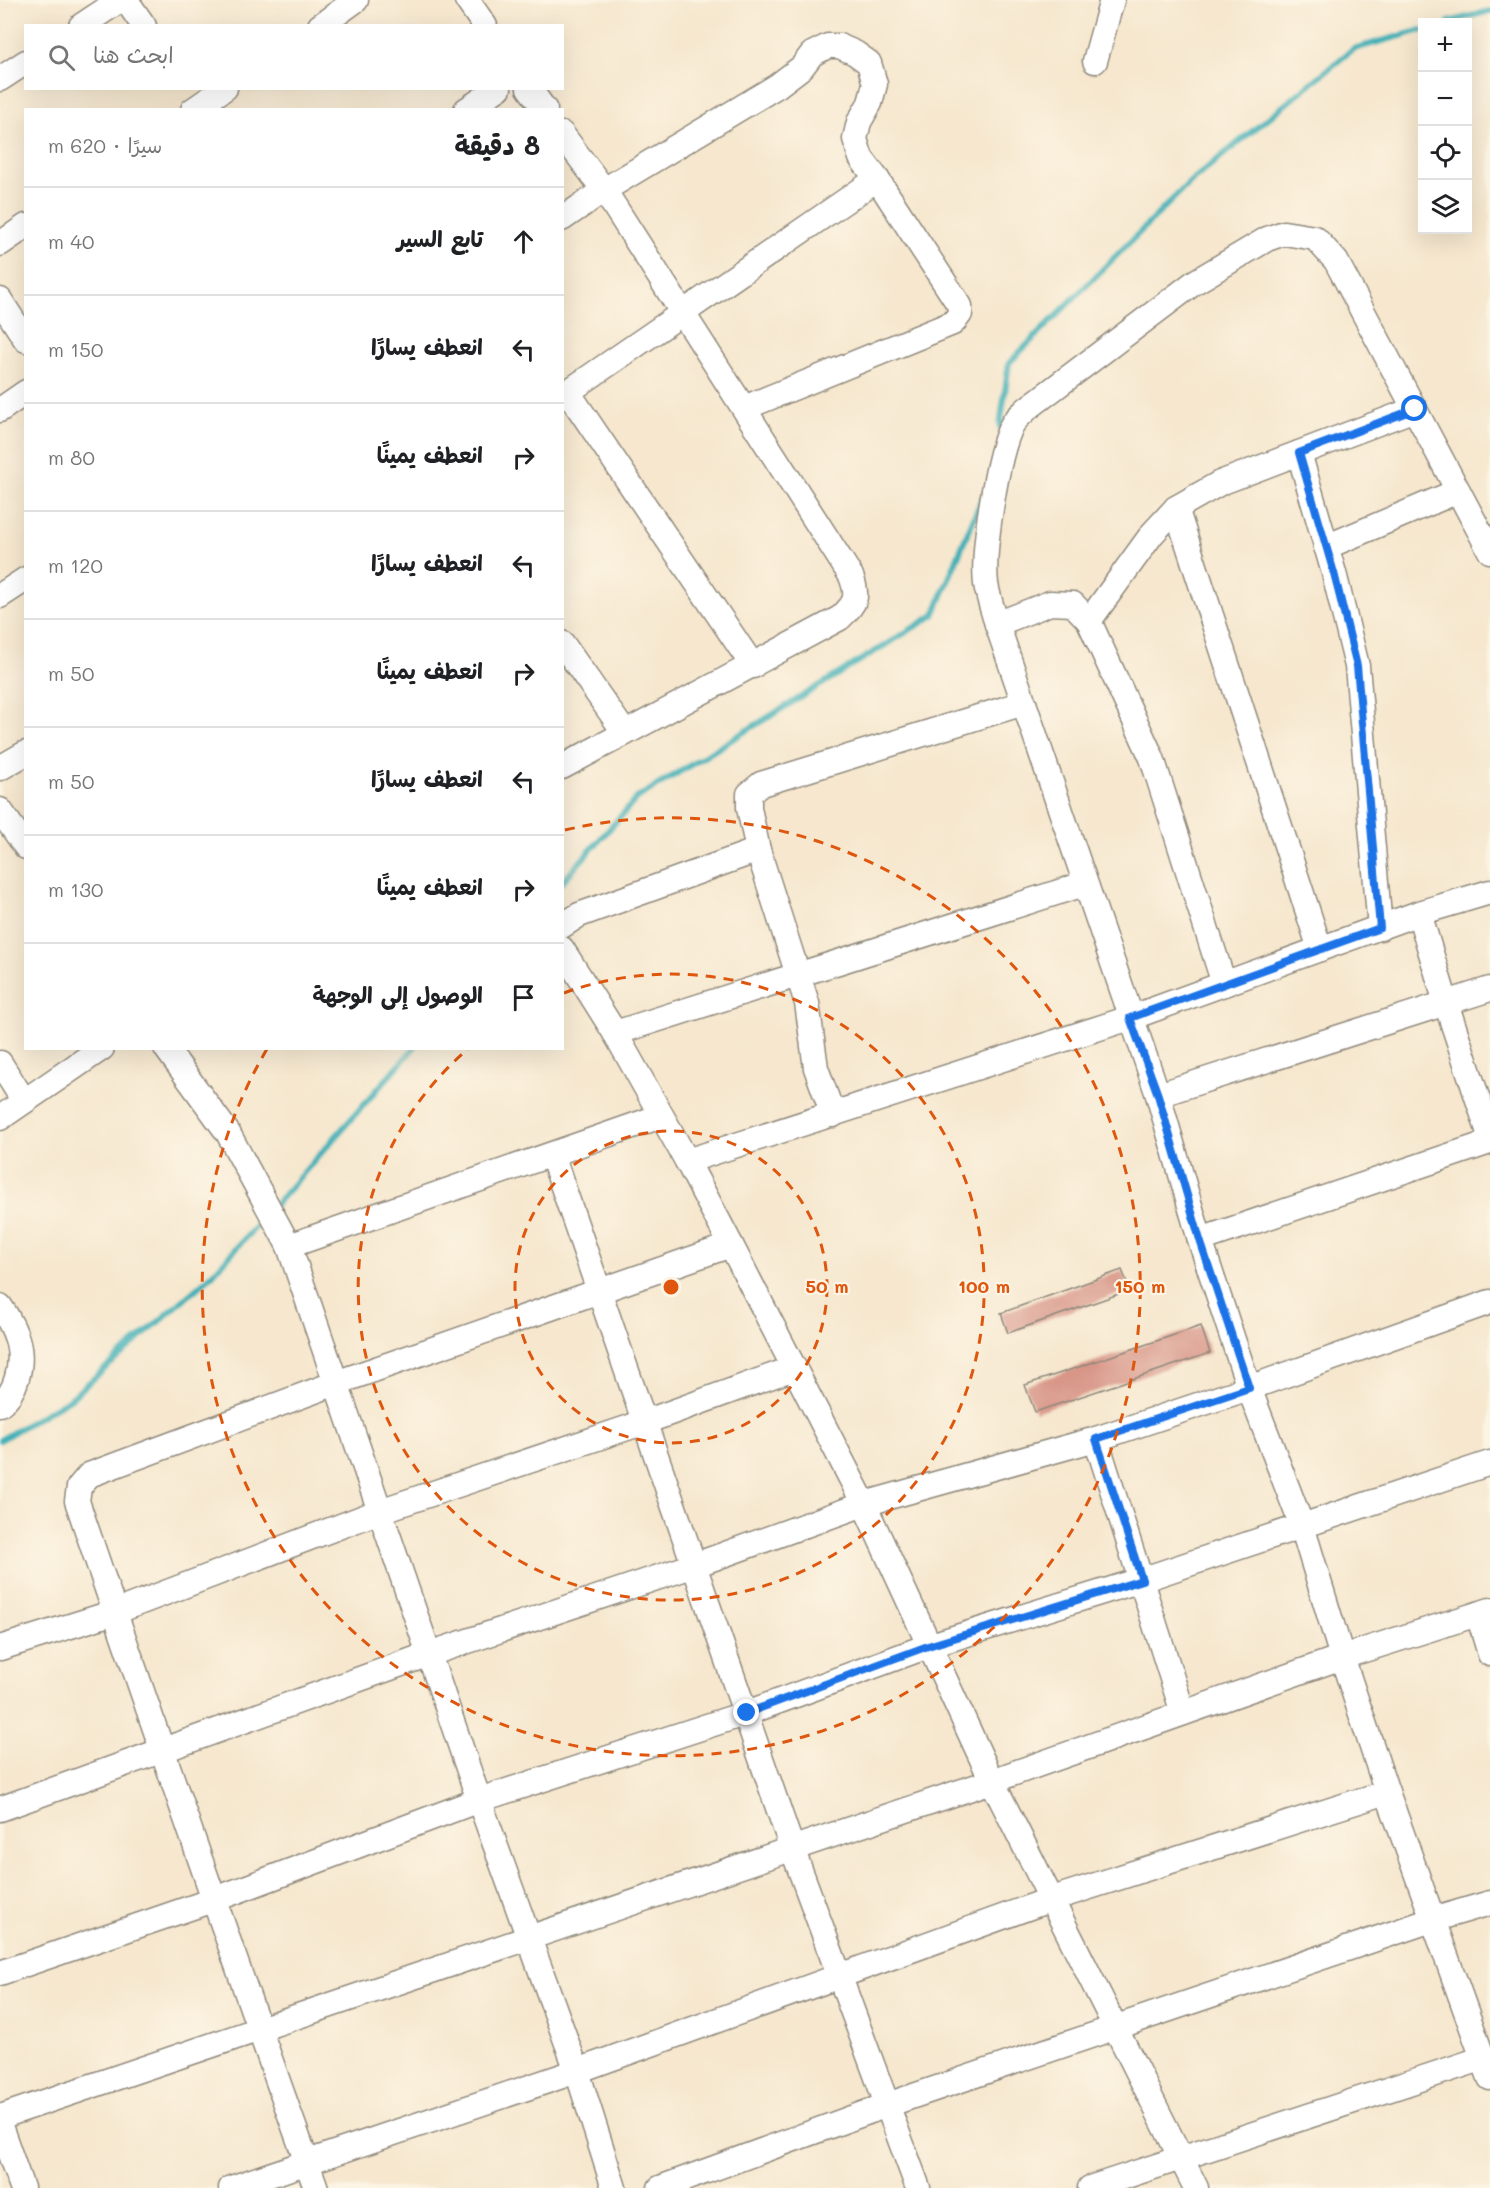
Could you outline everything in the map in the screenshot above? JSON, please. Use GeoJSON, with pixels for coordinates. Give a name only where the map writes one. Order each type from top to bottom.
{"type":"FeatureCollection","features":[{"type":"Feature","properties":{"kind":"street"},"geometry":{"type":"LineString","coordinates":[[84,24],[120,0]]}},
{"type":"Feature","properties":{"kind":"street"},"geometry":{"type":"LineString","coordinates":[[126,0],[143,24]]}},
{"type":"Feature","properties":{"kind":"street"},"geometry":{"type":"LineString","coordinates":[[323,24],[356,0]]}},
{"type":"Feature","properties":{"kind":"street"},"geometry":{"type":"LineString","coordinates":[[467,0],[484,24]]}},
{"type":"Feature","properties":{"kind":"street"},"geometry":{"type":"LineString","coordinates":[[1095,61],[1112,0]]}},
{"type":"Feature","properties":{"kind":"street"},"geometry":{"type":"LineString","coordinates":[[564,218],[604,190],[777,86],[802,67],[812,54],[828,46],[839,46],[869,63],[875,84],[870,103],[859,122],[855,139],[861,158],[960,306],[960,314],[953,323],[744,408]]}},
{"type":"Feature","properties":{"kind":"street"},"geometry":{"type":"LineString","coordinates":[[0,79],[24,63]]}},
{"type":"Feature","properties":{"kind":"street"},"geometry":{"type":"LineString","coordinates":[[196,103],[221,90]]}},
{"type":"Feature","properties":{"kind":"street"},"geometry":{"type":"LineString","coordinates":[[469,108],[496,90]]}},
{"type":"Feature","properties":{"kind":"street"},"geometry":{"type":"LineString","coordinates":[[530,90],[543,108]]}},
{"type":"Feature","properties":{"kind":"street"},"geometry":{"type":"LineString","coordinates":[[564,137],[604,190],[684,312],[852,576],[857,590],[853,606],[840,618],[564,766]]}},
{"type":"Feature","properties":{"kind":"street"},"geometry":{"type":"LineString","coordinates":[[753,666],[566,394],[877,179]]}},
{"type":"Feature","properties":{"kind":"street"},"geometry":{"type":"LineString","coordinates":[[0,243],[24,227]]}},
{"type":"Feature","properties":{"kind":"street"},"geometry":{"type":"LineString","coordinates":[[1090,2188],[1180,2158],[1487,2068],[1387,1792],[1302,1526],[1249,1388],[1200,1240],[1158,1095],[997,624],[986,583],[987,539],[1004,447],[1012,424],[1028,408],[1195,282],[1267,239],[1284,233],[1315,238],[1336,261],[1490,551]]}},
{"type":"Feature","properties":{"kind":"street"},"geometry":{"type":"LineString","coordinates":[[0,300],[24,337]]}},
{"type":"Feature","properties":{"kind":"street"},"geometry":{"type":"LineString","coordinates":[[0,410],[24,393]]}},
{"type":"Feature","properties":{"kind":"street"},"geometry":{"type":"LineString","coordinates":[[1089,621],[1152,534],[1176,508],[1220,483],[1415,409]]}},
{"type":"Feature","properties":{"kind":"street"},"geometry":{"type":"LineString","coordinates":[[1299,453],[1357,666],[1380,928]]}},
{"type":"Feature","properties":{"kind":"street"},"geometry":{"type":"LineString","coordinates":[[1326,547],[1458,491]]}},
{"type":"Feature","properties":{"kind":"street"},"geometry":{"type":"LineString","coordinates":[[1176,508],[1320,949]]}},
{"type":"Feature","properties":{"kind":"street"},"geometry":{"type":"LineString","coordinates":[[0,596],[24,580]]}},
{"type":"Feature","properties":{"kind":"street"},"geometry":{"type":"LineString","coordinates":[[997,624],[1050,603],[1073,604],[1089,621],[1152,758],[1224,984]]}},
{"type":"Feature","properties":{"kind":"street"},"geometry":{"type":"LineString","coordinates":[[564,646],[625,733]]}},
{"type":"Feature","properties":{"kind":"street"},"geometry":{"type":"LineString","coordinates":[[833,1115],[816,1068],[811,1021],[758,850],[749,794],[761,784],[1024,703]]}},
{"type":"Feature","properties":{"kind":"street"},"geometry":{"type":"LineString","coordinates":[[0,768],[24,754]]}},
{"type":"Feature","properties":{"kind":"street"},"geometry":{"type":"LineString","coordinates":[[0,810],[24,844]]}},
{"type":"Feature","properties":{"kind":"street"},"geometry":{"type":"LineString","coordinates":[[564,925],[579,915],[758,850]]}},
{"type":"Feature","properties":{"kind":"street"},"geometry":{"type":"LineString","coordinates":[[615,1033],[1084,884]]}},
{"type":"Feature","properties":{"kind":"street"},"geometry":{"type":"LineString","coordinates":[[687,1161],[1130,1018],[1419,913],[1490,892]]}},
{"type":"Feature","properties":{"kind":"street"},"geometry":{"type":"LineString","coordinates":[[1419,913],[1490,1136]]}},
{"type":"Feature","properties":{"kind":"street"},"geometry":{"type":"LineString","coordinates":[[564,952],[615,1033],[687,1161],[864,1504],[992,1781],[1196,2188]]}},
{"type":"Feature","properties":{"kind":"street"},"geometry":{"type":"LineString","coordinates":[[1158,1095],[1490,989]]}},
{"type":"Feature","properties":{"kind":"street"},"geometry":{"type":"LineString","coordinates":[[0,1118],[99,1050]]}},
{"type":"Feature","properties":{"kind":"street"},"geometry":{"type":"LineString","coordinates":[[167,1050],[228,1133],[289,1246],[479,1800],[577,2071],[614,2188]]}},
{"type":"Feature","properties":{"kind":"street"},"geometry":{"type":"LineString","coordinates":[[0,1063],[24,1101]]}},
{"type":"Feature","properties":{"kind":"street"},"geometry":{"type":"LineString","coordinates":[[289,1246],[662,1116]]}},
{"type":"Feature","properties":{"kind":"street"},"geometry":{"type":"LineString","coordinates":[[1200,1240],[1490,1142]]}},
{"type":"Feature","properties":{"kind":"street"},"geometry":{"type":"LineString","coordinates":[[552,1155],[792,1848],[918,2188]]}},
{"type":"Feature","properties":{"kind":"street"},"geometry":{"type":"LineString","coordinates":[[316,2188],[213,1900],[77,1501],[79,1487],[89,1475],[336,1383],[731,1245]]}},
{"type":"Feature","properties":{"kind":"street"},"geometry":{"type":"LineString","coordinates":[[0,1809],[429,1654],[695,1565],[864,1504],[1096,1439],[1249,1388],[1490,1302]]}},
{"type":"Feature","properties":{"kind":"street"},"geometry":{"type":"LineString","coordinates":[[0,1306],[19,1348],[19,1368],[14,1388],[0,1404]]}},
{"type":"Feature","properties":{"kind":"street"},"geometry":{"type":"LineString","coordinates":[[0,1648],[115,1612],[380,1510],[645,1422],[794,1368]]}},
{"type":"Feature","properties":{"kind":"street"},"geometry":{"type":"LineString","coordinates":[[1096,1439],[1183,1713]]}},
{"type":"Feature","properties":{"kind":"street"},"geometry":{"type":"LineString","coordinates":[[0,1973],[213,1900],[479,1800],[747,1713],[928,1646],[1142,1580],[1490,1463]]}},
{"type":"Feature","properties":{"kind":"street"},"geometry":{"type":"LineString","coordinates":[[0,2117],[992,1781],[1342,1657],[1484,1612],[1490,1654]]}},
{"type":"Feature","properties":{"kind":"street"},"geometry":{"type":"LineString","coordinates":[[231,2188],[577,2071],[840,1978],[1052,1899],[1387,1792]]}},
{"type":"Feature","properties":{"kind":"street"},"geometry":{"type":"LineString","coordinates":[[660,2188],[888,2105],[1432,1920],[1490,1903]]}},
{"type":"Feature","properties":{"kind":"street"},"geometry":{"type":"LineString","coordinates":[[0,2126],[22,2188]]}},
{"type":"Feature","properties":{"kind":"building"},"geometry":{"type":"Polygon","coordinates":[[[1122,1270],[1130,1290],[1008,1333],[1001,1313],[1122,1270]]]}},
{"type":"Feature","properties":{"kind":"building"},"geometry":{"type":"Polygon","coordinates":[[[1201,1326],[1210,1353],[1035,1412],[1025,1385],[1201,1326]]]}},
{"type":"Feature","properties":{"kind":"waterway"},"geometry":{"type":"LineString","coordinates":[[1464,18],[1490,11]]}},
{"type":"Feature","properties":{"kind":"waterway"},"geometry":{"type":"LineString","coordinates":[[1000,427],[1009,363],[1190,182],[1353,49],[1418,31]]}},
{"type":"Feature","properties":{"kind":"waterway"},"geometry":{"type":"LineString","coordinates":[[564,880],[637,798],[934,615],[982,498]]}},
{"type":"Feature","properties":{"kind":"waterway"},"geometry":{"type":"LineString","coordinates":[[275,1205],[412,1050]]}},
{"type":"Feature","properties":{"kind":"waterway"},"geometry":{"type":"LineString","coordinates":[[0,1440],[70,1399],[211,1276],[266,1215]]}},
{"type":"Feature","properties":{"kind":"route"},"geometry":{"type":"LineString","coordinates":[[747,1713],[928,1646],[1142,1580],[1096,1439],[1249,1388],[1200,1240],[1158,1095],[1130,1018],[1380,928],[1357,666],[1334,573],[1299,453],[1415,409]]}}]}
